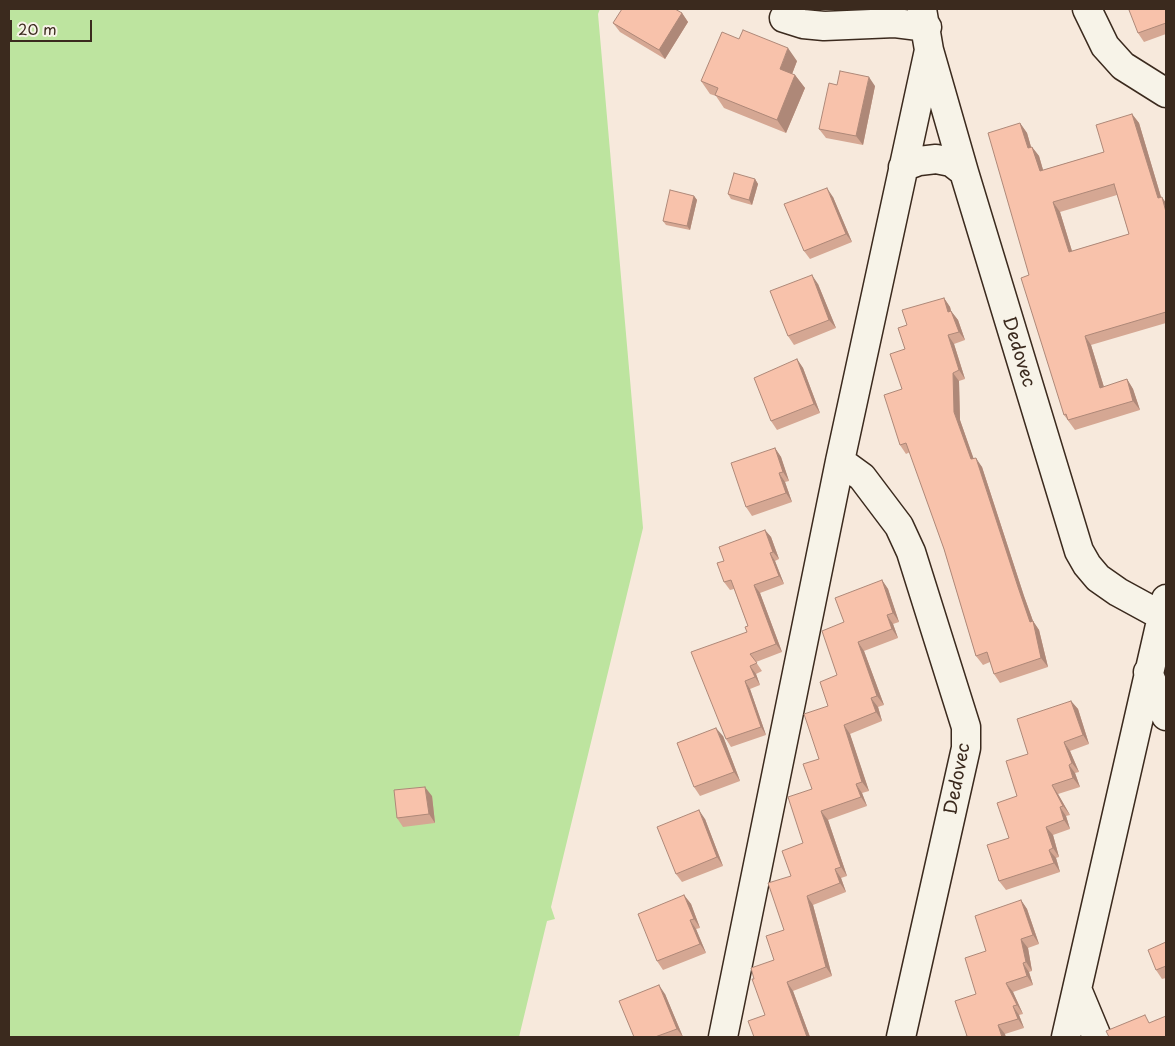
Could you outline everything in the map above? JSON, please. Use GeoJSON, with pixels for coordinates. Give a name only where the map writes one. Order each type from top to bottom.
{"type":"FeatureCollection","features":[{"type":"Feature","properties":{"kind":"street"},"geometry":{"type":"LineString","coordinates":[[1087,9],[1105,46],[1123,66],[1166,92]]}},
{"type":"Feature","properties":{"kind":"street"},"geometry":{"type":"LineString","coordinates":[[723,1037],[840,461],[903,167],[926,28],[895,23],[817,25],[803,24],[784,18]]}},
{"type":"Feature","properties":{"kind":"street","name":"Dedovec"},"geometry":{"type":"LineString","coordinates":[[926,28],[964,172],[1079,551],[1087,565],[1098,578],[1118,592],[1164,606],[1066,1037]]}},
{"type":"Feature","properties":{"kind":"street"},"geometry":{"type":"LineString","coordinates":[[903,167],[919,161],[936,159],[951,162],[964,172]]}},
{"type":"Feature","properties":{"kind":"street","name":"Dedovec"},"geometry":{"type":"LineString","coordinates":[[840,461],[862,478],[899,526],[911,552],[966,727],[966,748],[901,1037]]}},
{"type":"Feature","properties":{"kind":"street"},"geometry":{"type":"LineString","coordinates":[[1148,672],[1166,716]]}},
{"type":"Feature","properties":{"kind":"street"},"geometry":{"type":"LineString","coordinates":[[1077,989],[1097,1037]]}},
{"type":"Feature","properties":{"kind":"green space"},"geometry":{"type":"Polygon","coordinates":[[[9,9],[600,9],[598,14],[643,528],[551,907],[555,919],[547,921],[519,1037],[9,1037],[9,9]]]}},
{"type":"Feature","properties":{"kind":"building"},"geometry":{"type":"Polygon","coordinates":[[[622,9],[675,9],[682,13],[659,50],[613,23],[622,9]]]}},
{"type":"Feature","properties":{"kind":"building"},"geometry":{"type":"Polygon","coordinates":[[[1166,9],[1166,23],[1138,33],[1129,10],[1166,9]]]}},
{"type":"Feature","properties":{"kind":"building"},"geometry":{"type":"Polygon","coordinates":[[[743,30],[788,48],[780,69],[795,75],[777,120],[715,95],[718,88],[701,81],[722,32],[739,39],[743,30]]]}},
{"type":"Feature","properties":{"kind":"building"},"geometry":{"type":"Polygon","coordinates":[[[840,71],[869,77],[856,136],[819,129],[829,83],[837,85],[840,71]]]}},
{"type":"Feature","properties":{"kind":"building"},"geometry":{"type":"Polygon","coordinates":[[[1132,114],[1158,198],[1162,197],[1166,212],[1166,312],[1085,336],[1100,388],[1127,379],[1133,401],[1068,420],[1066,414],[1064,415],[1021,278],[1029,275],[988,133],[1020,123],[1028,148],[1032,147],[1040,171],[1104,152],[1096,125],[1132,114]],[[1114,184],[1053,202],[1069,252],[1129,234],[1114,184]]]}},
{"type":"Feature","properties":{"kind":"building"},"geometry":{"type":"Polygon","coordinates":[[[734,173],[755,179],[749,200],[728,194],[734,173]]]}},
{"type":"Feature","properties":{"kind":"building"},"geometry":{"type":"Polygon","coordinates":[[[827,188],[846,234],[804,251],[784,204],[827,188]]]}},
{"type":"Feature","properties":{"kind":"building"},"geometry":{"type":"Polygon","coordinates":[[[670,190],[694,196],[687,226],[663,221],[670,190]]]}},
{"type":"Feature","properties":{"kind":"building"},"geometry":{"type":"Polygon","coordinates":[[[812,275],[829,320],[788,336],[770,291],[812,275]]]}},
{"type":"Feature","properties":{"kind":"building"},"geometry":{"type":"Polygon","coordinates":[[[944,298],[948,312],[951,311],[959,332],[948,335],[959,370],[953,373],[954,412],[971,459],[976,458],[1030,622],[1033,621],[1041,658],[994,674],[987,652],[976,656],[944,549],[906,443],[900,445],[884,395],[902,389],[890,354],[905,349],[898,328],[907,325],[902,310],[944,298]]]}},
{"type":"Feature","properties":{"kind":"building"},"geometry":{"type":"Polygon","coordinates":[[[797,359],[814,404],[771,421],[754,378],[797,359]]]}},
{"type":"Feature","properties":{"kind":"building"},"geometry":{"type":"Polygon","coordinates":[[[775,448],[783,472],[779,473],[786,493],[746,507],[731,463],[775,448]]]}},
{"type":"Feature","properties":{"kind":"building"},"geometry":{"type":"Polygon","coordinates":[[[765,530],[773,552],[770,553],[779,576],[754,585],[776,644],[750,654],[757,663],[750,666],[755,677],[745,681],[761,727],[726,739],[691,652],[747,632],[745,627],[748,626],[731,580],[724,582],[717,563],[724,561],[719,547],[765,530]]]}},
{"type":"Feature","properties":{"kind":"building"},"geometry":{"type":"Polygon","coordinates":[[[882,580],[893,613],[887,615],[892,629],[858,642],[877,696],[871,698],[876,712],[844,725],[862,782],[856,784],[861,797],[821,811],[841,867],[835,869],[840,883],[807,896],[826,967],[787,982],[807,1037],[754,1037],[748,1021],[765,1015],[752,979],[754,979],[751,968],[774,960],[766,936],[784,930],[768,883],[791,876],[782,851],[803,843],[788,797],[812,789],[803,764],[819,759],[804,714],[828,706],[820,682],[837,675],[822,631],[844,622],[835,598],[882,580]]]}},
{"type":"Feature","properties":{"kind":"building"},"geometry":{"type":"Polygon","coordinates":[[[1071,701],[1083,735],[1064,742],[1072,763],[1069,765],[1073,778],[1052,785],[1063,806],[1060,807],[1064,820],[1046,827],[1053,848],[1049,850],[1054,863],[999,881],[987,845],[1009,838],[997,803],[1017,796],[1006,761],[1028,754],[1017,719],[1071,701]]]}},
{"type":"Feature","properties":{"kind":"building"},"geometry":{"type":"Polygon","coordinates":[[[716,728],[734,772],[694,787],[677,743],[716,728]]]}},
{"type":"Feature","properties":{"kind":"building"},"geometry":{"type":"Polygon","coordinates":[[[425,787],[429,814],[397,818],[394,790],[425,787]]]}},
{"type":"Feature","properties":{"kind":"building"},"geometry":{"type":"Polygon","coordinates":[[[699,810],[717,857],[676,874],[657,827],[699,810]]]}},
{"type":"Feature","properties":{"kind":"building"},"geometry":{"type":"Polygon","coordinates":[[[684,895],[694,919],[690,920],[700,944],[657,961],[638,914],[684,895]]]}},
{"type":"Feature","properties":{"kind":"building"},"geometry":{"type":"Polygon","coordinates":[[[1021,900],[1033,935],[1021,939],[1026,962],[1023,963],[1027,976],[1006,983],[1017,1005],[1013,1006],[1018,1019],[998,1025],[1002,1037],[963,1037],[967,1036],[955,1001],[976,994],[965,958],[986,951],[975,916],[1021,900]]]}},
{"type":"Feature","properties":{"kind":"building"},"geometry":{"type":"Polygon","coordinates":[[[1166,942],[1166,966],[1156,970],[1148,950],[1166,942]]]}},
{"type":"Feature","properties":{"kind":"building"},"geometry":{"type":"Polygon","coordinates":[[[659,985],[677,1029],[655,1037],[634,1037],[619,1001],[659,985]]]}},
{"type":"Feature","properties":{"kind":"building"},"geometry":{"type":"Polygon","coordinates":[[[1145,1015],[1149,1023],[1166,1016],[1166,1037],[1109,1037],[1106,1031],[1145,1015]]]}}]}
